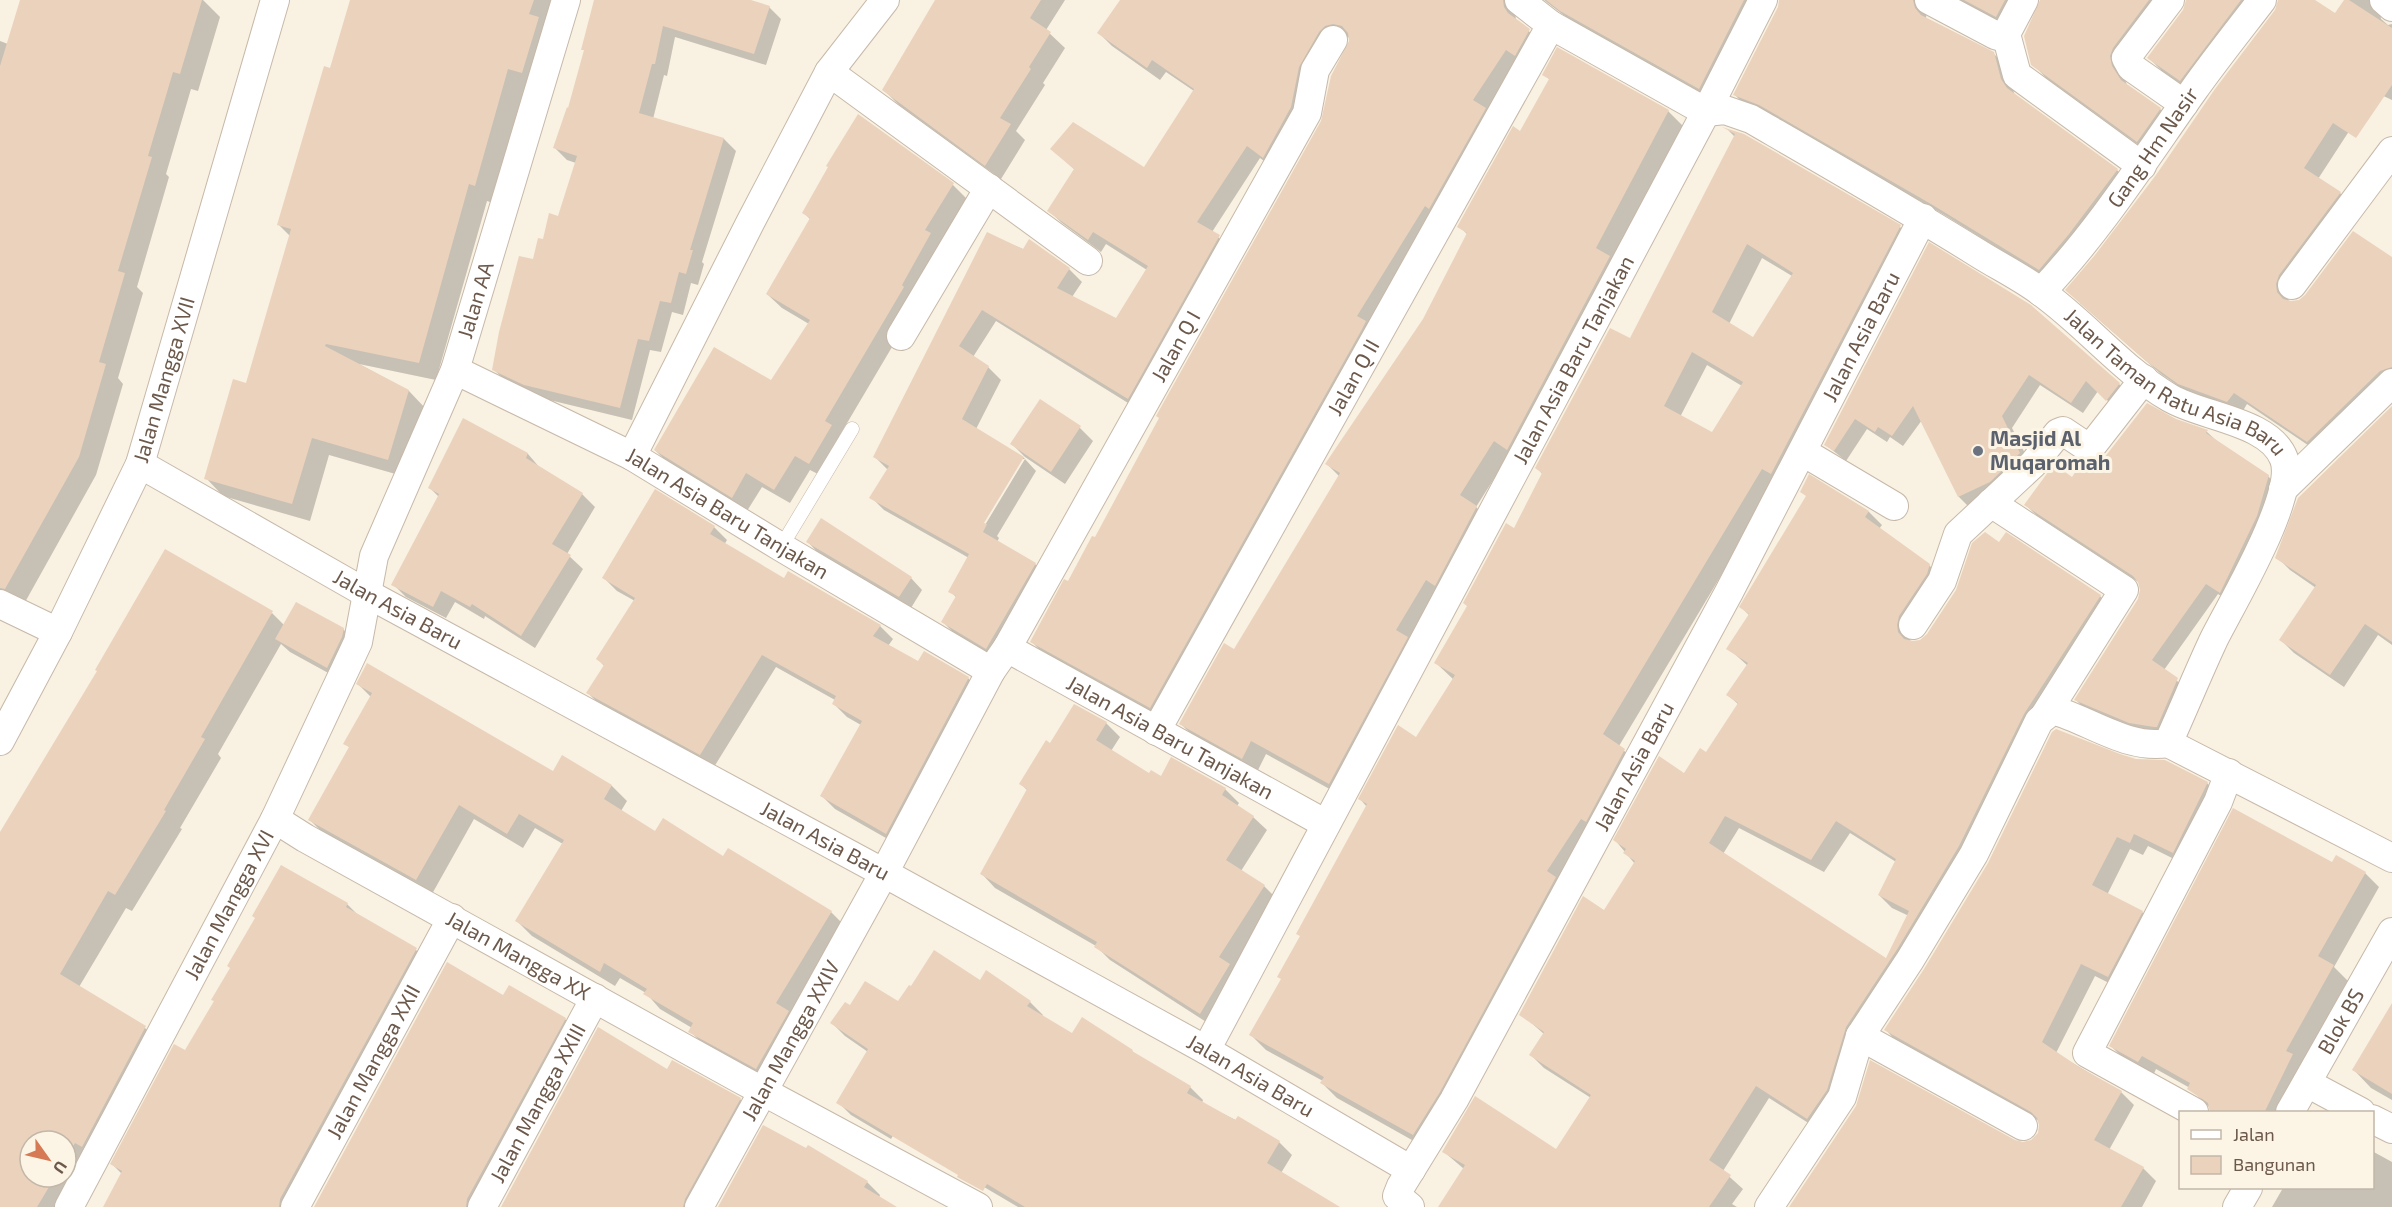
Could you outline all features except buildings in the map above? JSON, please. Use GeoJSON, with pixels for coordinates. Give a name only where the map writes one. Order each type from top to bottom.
{"type":"FeatureCollection","features":[{"type":"Feature","properties":{"kind":"street","name":"Jalan Mangga XVII"},"geometry":{"type":"LineString","coordinates":[[0,741],[58,632],[140,464],[275,0]]}},
{"type":"Feature","properties":{"kind":"street","name":"Jalan AA"},"geometry":{"type":"LineString","coordinates":[[366,593],[374,556],[455,370],[566,0]]}},
{"type":"Feature","properties":{"kind":"street"},"geometry":{"type":"LineString","coordinates":[[632,456],[829,72],[885,0]]}},
{"type":"Feature","properties":{"kind":"street"},"geometry":{"type":"LineString","coordinates":[[1519,0],[1551,25],[1706,112],[1725,110],[1751,119],[1923,218]]}},
{"type":"Feature","properties":{"kind":"street","name":"Jalan Asia Baru Tanjakan"},"geometry":{"type":"LineString","coordinates":[[1206,1050],[1706,112],[1763,0]]}},
{"type":"Feature","properties":{"kind":"street"},"geometry":{"type":"LineString","coordinates":[[1929,0],[2002,37],[2006,34],[2024,0]]}},
{"type":"Feature","properties":{"kind":"street"},"geometry":{"type":"LineString","coordinates":[[2170,0],[2126,58],[2131,67],[2184,104]]}},
{"type":"Feature","properties":{"kind":"street","name":"Gang Hm Nasir"},"geometry":{"type":"LineString","coordinates":[[2041,292],[2068,264],[2262,0]]}},
{"type":"Feature","properties":{"kind":"street"},"geometry":{"type":"LineString","coordinates":[[2384,0],[2392,7]]}},
{"type":"Feature","properties":{"kind":"street","name":"Jalan Q II"},"geometry":{"type":"LineString","coordinates":[[1156,731],[1551,25]]}},
{"type":"Feature","properties":{"kind":"street"},"geometry":{"type":"LineString","coordinates":[[2006,34],[2018,75],[2142,166]]}},
{"type":"Feature","properties":{"kind":"street","name":"Jalan Q I"},"geometry":{"type":"LineString","coordinates":[[999,659],[1307,113],[1315,70],[1333,40]]}},
{"type":"Feature","properties":{"kind":"street"},"geometry":{"type":"LineString","coordinates":[[829,72],[1088,261]]}},
{"type":"Feature","properties":{"kind":"street"},"geometry":{"type":"LineString","coordinates":[[2292,285],[2392,151]]}},
{"type":"Feature","properties":{"kind":"street"},"geometry":{"type":"LineString","coordinates":[[901,336],[989,188]]}},
{"type":"Feature","properties":{"kind":"street","name":"Jalan Asia Baru"},"geometry":{"type":"LineString","coordinates":[[140,464],[366,593],[1206,1050],[1411,1170],[1454,1100],[1724,603],[1923,218]]}},
{"type":"Feature","properties":{"kind":"street","name":"Jalan Taman Ratu Asia Baru"},"geometry":{"type":"LineString","coordinates":[[1923,218],[2041,292],[2144,380],[2169,398],[2247,426],[2272,440],[2285,460],[2283,489],[2270,531],[2213,641],[2168,743]]}},
{"type":"Feature","properties":{"kind":"street","name":"Jalan Asia Baru Tanjakan"},"geometry":{"type":"LineString","coordinates":[[455,370],[632,456],[781,547],[999,659],[1156,731],[1326,824]]}},
{"type":"Feature","properties":{"kind":"street"},"geometry":{"type":"LineString","coordinates":[[1913,625],[1942,581],[1958,534],[2033,464],[2058,433],[2063,431],[2087,447],[2091,447],[2144,380]]}},
{"type":"Feature","properties":{"kind":"street"},"geometry":{"type":"LineString","coordinates":[[2283,489],[2392,383]]}},
{"type":"Feature","properties":{"kind":"street"},"geometry":{"type":"LineString","coordinates":[[1803,452],[1894,506]]}},
{"type":"Feature","properties":{"kind":"street"},"geometry":{"type":"LineString","coordinates":[[1769,1207],[1842,1097],[1860,1036],[1910,960],[1974,854],[2033,731],[2124,590],[1991,503]]}},
{"type":"Feature","properties":{"kind":"street","name":"Jalan Mangga XVI"},"geometry":{"type":"LineString","coordinates":[[69,1207],[275,819],[358,642],[366,593]]}},
{"type":"Feature","properties":{"kind":"street"},"geometry":{"type":"LineString","coordinates":[[0,604],[58,632]]}},
{"type":"Feature","properties":{"kind":"street"},"geometry":{"type":"LineString","coordinates":[[884,873],[999,659]]}},
{"type":"Feature","properties":{"kind":"street"},"geometry":{"type":"LineString","coordinates":[[2045,715],[2053,710],[2151,746],[2168,743],[2392,858]]}},
{"type":"Feature","properties":{"kind":"street"},"geometry":{"type":"LineString","coordinates":[[2190,1111],[2086,1053],[2218,802],[2229,773]]}},
{"type":"Feature","properties":{"kind":"street","name":"Jalan Mangga XX"},"geometry":{"type":"LineString","coordinates":[[275,819],[305,838],[961,1203]]}},
{"type":"Feature","properties":{"kind":"street","name":"Jalan Mangga XXIV"},"geometry":{"type":"LineString","coordinates":[[699,1207],[884,873]]}},
{"type":"Feature","properties":{"kind":"street","name":"Jalan Mangga XXII"},"geometry":{"type":"LineString","coordinates":[[295,1207],[452,918]]}},
{"type":"Feature","properties":{"kind":"street","name":"Blok BS"},"geometry":{"type":"LineString","coordinates":[[2291,1111],[2392,932]]}},
{"type":"Feature","properties":{"kind":"street","name":"Jalan Mangga XXIII"},"geometry":{"type":"LineString","coordinates":[[482,1207],[595,998]]}},
{"type":"Feature","properties":{"kind":"street"},"geometry":{"type":"LineString","coordinates":[[1860,1036],[2023,1126]]}},
{"type":"Feature","properties":{"kind":"street"},"geometry":{"type":"LineString","coordinates":[[2307,1083],[2357,1111]]}},
{"type":"Feature","properties":{"kind":"street"},"geometry":{"type":"LineString","coordinates":[[2374,1120],[2392,1129]]}},
{"type":"Feature","properties":{"kind":"street"},"geometry":{"type":"LineString","coordinates":[[1410,1207],[1397,1196],[1411,1170]]}},
{"type":"Feature","properties":{"kind":"street"},"geometry":{"type":"LineString","coordinates":[[2237,1207],[2247,1189]]}},
{"type":"Feature","properties":{"kind":"lane"},"geometry":{"type":"LineString","coordinates":[[781,547],[852,429]]}},
{"type":"Feature","properties":{"kind":"place","name":"Masjid Al Muqaromah"},"geometry":{"type":"Point","coordinates":[1978,451]}}]}
